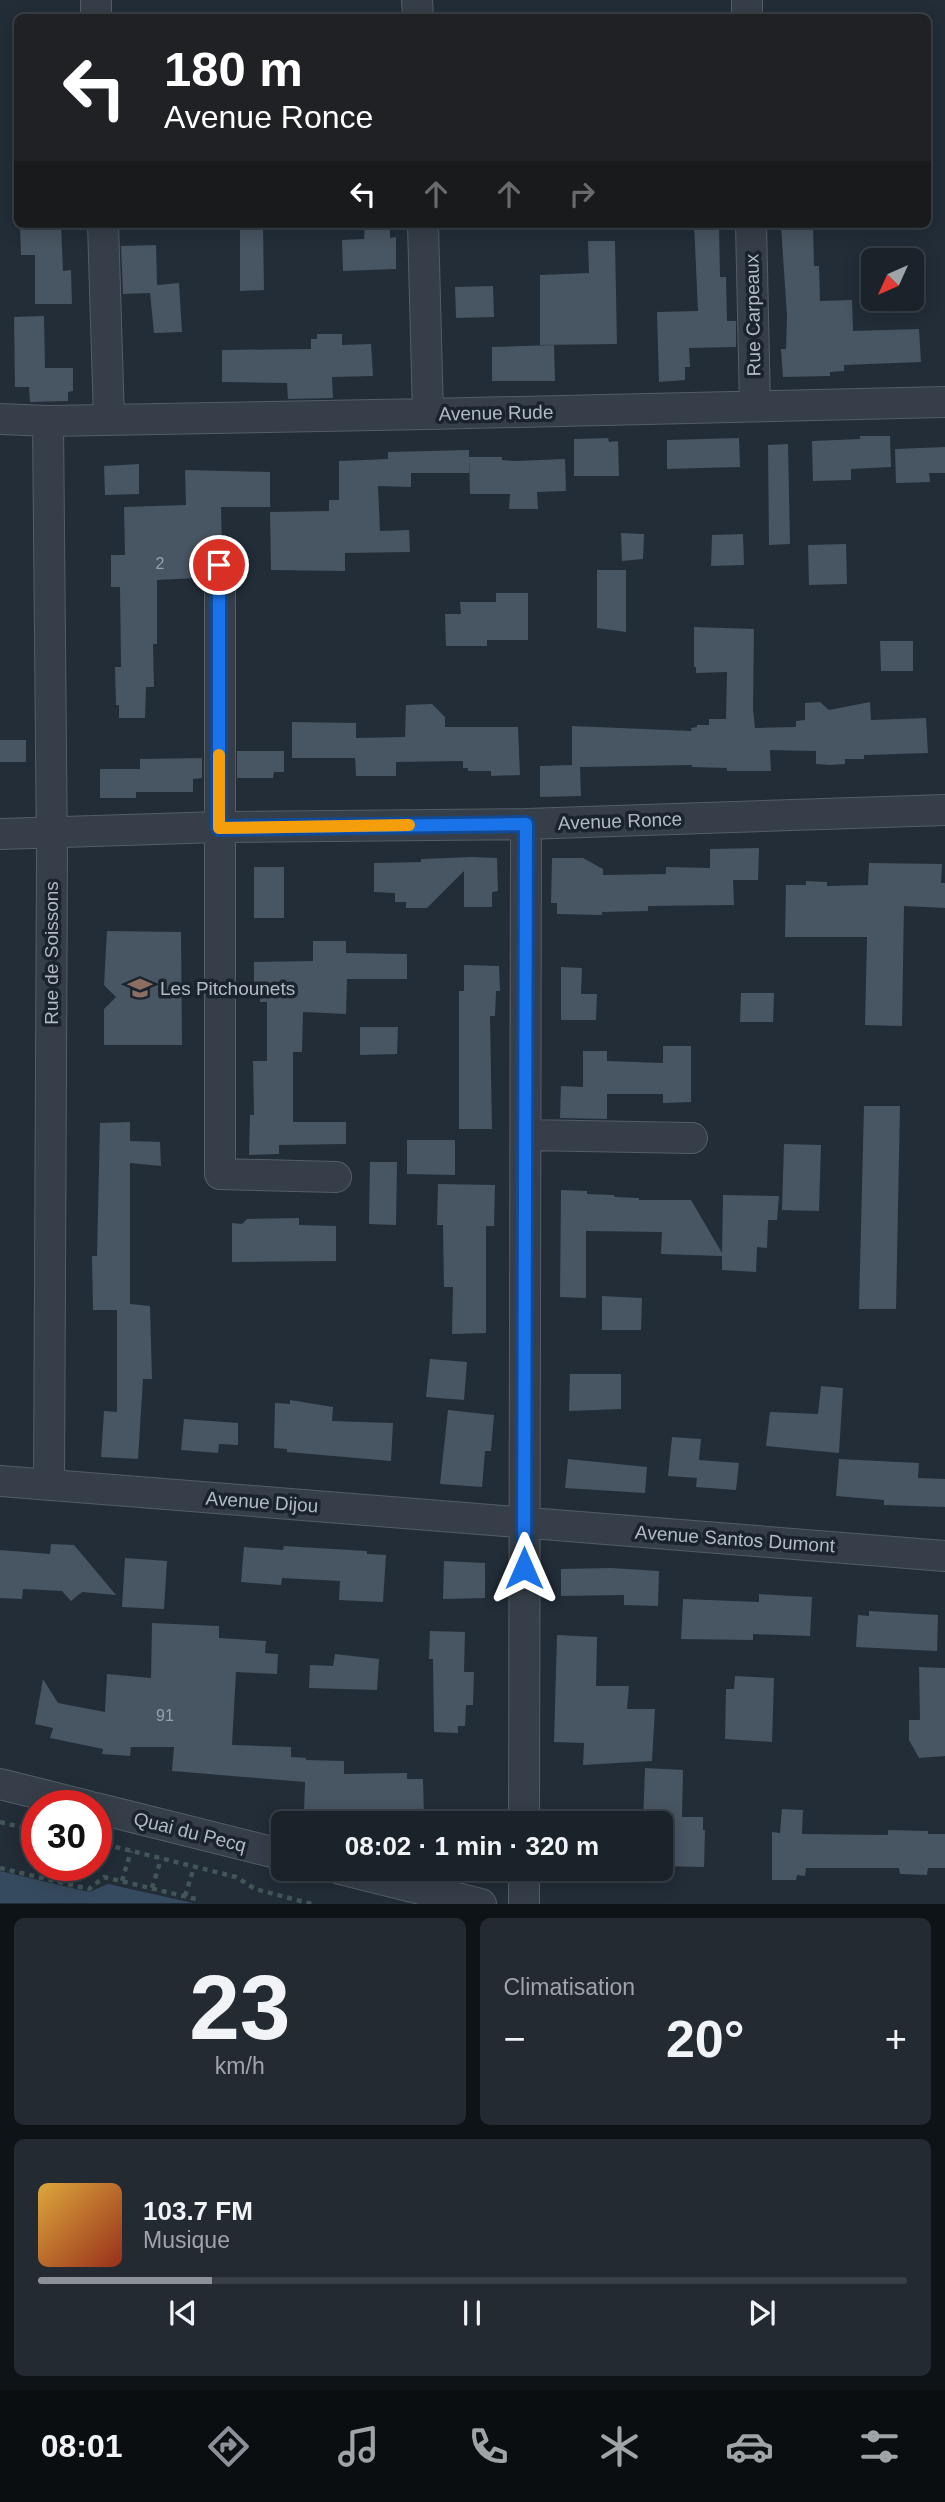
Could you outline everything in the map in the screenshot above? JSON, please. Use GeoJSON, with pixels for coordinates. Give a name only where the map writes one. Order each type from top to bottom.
{"type":"FeatureCollection","features":[{"type":"Feature","properties":{"kind":"street"},"geometry":{"type":"LineString","coordinates":[[103,228],[109,419]]}},
{"type":"Feature","properties":{"kind":"street"},"geometry":{"type":"LineString","coordinates":[[423,228],[428,414]]}},
{"type":"Feature","properties":{"kind":"street","name":"Rue Carpeaux"},"geometry":{"type":"LineString","coordinates":[[751,228],[755,406]]}},
{"type":"Feature","properties":{"kind":"street","name":"Avenue Rude"},"geometry":{"type":"LineString","coordinates":[[0,419],[48,421],[945,402]]}},
{"type":"Feature","properties":{"kind":"street","name":"Rue de Soissons"},"geometry":{"type":"LineString","coordinates":[[48,421],[51,833],[49,1485]]}},
{"type":"Feature","properties":{"kind":"street"},"geometry":{"type":"LineString","coordinates":[[219,565],[220,1174],[336,1177]]}},
{"type":"Feature","properties":{"kind":"street","name":"Avenue Ronce"},"geometry":{"type":"LineString","coordinates":[[0,834],[526,824],[945,810]]}},
{"type":"Feature","properties":{"kind":"street"},"geometry":{"type":"LineString","coordinates":[[524,1811],[526,824]]}},
{"type":"Feature","properties":{"kind":"street"},"geometry":{"type":"LineString","coordinates":[[527,1135],[692,1138]]}},
{"type":"Feature","properties":{"kind":"street","name":"Avenue Dijou"},"geometry":{"type":"LineString","coordinates":[[0,1481],[524,1522]]}},
{"type":"Feature","properties":{"kind":"street","name":"Avenue Santos Dumont"},"geometry":{"type":"LineString","coordinates":[[524,1522],[945,1556]]}},
{"type":"Feature","properties":{"kind":"street"},"geometry":{"type":"LineString","coordinates":[[0,1784],[24,1790]]}},
{"type":"Feature","properties":{"kind":"street","name":"Quai du Pecq"},"geometry":{"type":"LineString","coordinates":[[112,1812],[271,1852]]}},
{"type":"Feature","properties":{"kind":"street"},"geometry":{"type":"LineString","coordinates":[[390,1881],[481,1903]]}},
{"type":"Feature","properties":{"kind":"street"},"geometry":{"type":"LineString","coordinates":[[524,1881],[524,1903]]}},
{"type":"Feature","properties":{"kind":"path"},"geometry":{"type":"LineString","coordinates":[[0,1822],[21,1827]]}},
{"type":"Feature","properties":{"kind":"path"},"geometry":{"type":"LineString","coordinates":[[112,1846],[236,1877],[255,1889],[312,1903]]}},
{"type":"Feature","properties":{"kind":"path"},"geometry":{"type":"LineString","coordinates":[[122,1881],[131,1851]]}},
{"type":"Feature","properties":{"kind":"path"},"geometry":{"type":"LineString","coordinates":[[152,1888],[162,1858]]}},
{"type":"Feature","properties":{"kind":"path"},"geometry":{"type":"LineString","coordinates":[[185,1896],[194,1866]]}},
{"type":"Feature","properties":{"kind":"path"},"geometry":{"type":"LineString","coordinates":[[0,1868],[89,1889],[104,1877],[200,1900]]}},
{"type":"Feature","properties":{"kind":"water"},"geometry":{"type":"Polygon","coordinates":[[[0,1871],[21,1876],[21,1881],[42,1881],[89,1892],[108,1884],[193,1903],[0,1903],[0,1871]]]}},
{"type":"Feature","properties":{"kind":"building"},"geometry":{"type":"Polygon","coordinates":[[[20,228],[61,228],[63,271],[71,270],[72,304],[35,304],[35,255],[21,255],[20,228]]]}},
{"type":"Feature","properties":{"kind":"building"},"geometry":{"type":"Polygon","coordinates":[[[240,228],[263,228],[264,290],[240,291],[240,228]]]}},
{"type":"Feature","properties":{"kind":"building"},"geometry":{"type":"Polygon","coordinates":[[[365,228],[390,228],[390,238],[396,237],[396,269],[343,271],[342,240],[364,239],[365,228]]]}},
{"type":"Feature","properties":{"kind":"building"},"geometry":{"type":"Polygon","coordinates":[[[694,228],[719,228],[720,277],[726,277],[727,321],[736,321],[736,347],[689,348],[690,367],[685,367],[685,380],[659,382],[657,312],[698,311],[694,228]]]}},
{"type":"Feature","properties":{"kind":"building"},"geometry":{"type":"Polygon","coordinates":[[[781,228],[813,228],[814,266],[819,266],[820,301],[852,300],[853,331],[919,329],[921,362],[844,365],[844,371],[830,372],[830,376],[783,377],[781,349],[786,349],[787,316],[781,228]]]}},
{"type":"Feature","properties":{"kind":"building"},"geometry":{"type":"Polygon","coordinates":[[[588,241],[615,241],[617,344],[540,345],[540,275],[589,273],[588,241]]]}},
{"type":"Feature","properties":{"kind":"building"},"geometry":{"type":"Polygon","coordinates":[[[156,245],[157,285],[179,283],[182,332],[154,333],[150,293],[123,294],[121,246],[156,245]]]}},
{"type":"Feature","properties":{"kind":"building"},"geometry":{"type":"Polygon","coordinates":[[[493,286],[494,317],[456,318],[455,287],[493,286]]]}},
{"type":"Feature","properties":{"kind":"building"},"geometry":{"type":"Polygon","coordinates":[[[44,316],[45,368],[73,368],[73,391],[68,392],[68,401],[30,402],[29,387],[15,387],[14,317],[44,316]]]}},
{"type":"Feature","properties":{"kind":"building"},"geometry":{"type":"Polygon","coordinates":[[[317,334],[342,334],[342,345],[371,344],[373,376],[332,377],[333,398],[288,399],[287,383],[222,382],[222,350],[311,349],[311,339],[317,339],[317,334]]]}},
{"type":"Feature","properties":{"kind":"building"},"geometry":{"type":"Polygon","coordinates":[[[554,345],[555,381],[492,381],[492,347],[554,345]]]}},
{"type":"Feature","properties":{"kind":"building"},"geometry":{"type":"Polygon","coordinates":[[[860,436],[890,436],[891,467],[851,469],[851,480],[813,481],[812,441],[860,439],[860,436]]]}},
{"type":"Feature","properties":{"kind":"building"},"geometry":{"type":"Polygon","coordinates":[[[608,438],[609,442],[618,441],[619,476],[574,476],[574,439],[608,438]]]}},
{"type":"Feature","properties":{"kind":"building"},"geometry":{"type":"Polygon","coordinates":[[[739,438],[740,467],[667,469],[667,440],[739,438]]]}},
{"type":"Feature","properties":{"kind":"building"},"geometry":{"type":"Polygon","coordinates":[[[788,444],[790,544],[769,545],[768,445],[788,444]]]}},
{"type":"Feature","properties":{"kind":"building"},"geometry":{"type":"Polygon","coordinates":[[[945,447],[945,473],[929,473],[930,482],[896,483],[895,449],[945,447]]]}},
{"type":"Feature","properties":{"kind":"building"},"geometry":{"type":"Polygon","coordinates":[[[469,450],[469,473],[411,473],[411,487],[378,486],[380,531],[409,530],[410,552],[345,553],[345,571],[271,570],[270,512],[329,511],[329,500],[339,500],[339,461],[388,459],[388,452],[469,450]]]}},
{"type":"Feature","properties":{"kind":"building"},"geometry":{"type":"Polygon","coordinates":[[[469,457],[502,457],[502,460],[514,461],[565,459],[566,491],[537,492],[538,509],[509,509],[510,494],[470,494],[469,457]]]}},
{"type":"Feature","properties":{"kind":"building"},"geometry":{"type":"Polygon","coordinates":[[[139,464],[139,494],[105,495],[104,466],[139,464]]]}},
{"type":"Feature","properties":{"kind":"building"},"geometry":{"type":"Polygon","coordinates":[[[185,470],[270,472],[270,507],[221,507],[222,548],[212,550],[205,556],[202,571],[197,571],[197,578],[157,580],[157,644],[153,644],[154,687],[146,687],[145,718],[119,718],[115,667],[121,667],[120,587],[111,587],[111,555],[125,555],[124,507],[186,505],[185,470]]]}},
{"type":"Feature","properties":{"kind":"building"},"geometry":{"type":"Polygon","coordinates":[[[621,533],[644,534],[643,559],[622,561],[621,533]]]}},
{"type":"Feature","properties":{"kind":"building"},"geometry":{"type":"Polygon","coordinates":[[[743,534],[744,565],[711,566],[712,535],[743,534]]]}},
{"type":"Feature","properties":{"kind":"building"},"geometry":{"type":"Polygon","coordinates":[[[846,544],[847,584],[809,585],[808,545],[846,544]]]}},
{"type":"Feature","properties":{"kind":"building"},"geometry":{"type":"Polygon","coordinates":[[[597,570],[626,570],[626,632],[597,628],[597,570]]]}},
{"type":"Feature","properties":{"kind":"building"},"geometry":{"type":"Polygon","coordinates":[[[496,593],[528,593],[528,640],[487,640],[487,646],[446,646],[445,614],[461,614],[460,602],[496,602],[496,593]]]}},
{"type":"Feature","properties":{"kind":"building"},"geometry":{"type":"Polygon","coordinates":[[[694,627],[754,629],[755,728],[796,727],[796,721],[805,720],[805,703],[820,702],[829,710],[870,702],[871,720],[926,718],[928,753],[864,755],[864,759],[845,759],[845,764],[829,765],[816,764],[816,751],[770,750],[771,771],[727,771],[727,768],[692,765],[580,767],[581,796],[540,797],[540,766],[572,765],[572,726],[692,731],[691,728],[697,725],[709,725],[709,719],[726,719],[727,672],[696,673],[694,627]]]}},
{"type":"Feature","properties":{"kind":"building"},"geometry":{"type":"Polygon","coordinates":[[[880,641],[913,641],[913,671],[881,671],[880,641]]]}},
{"type":"Feature","properties":{"kind":"building"},"geometry":{"type":"Polygon","coordinates":[[[432,704],[445,717],[445,727],[518,727],[520,775],[491,776],[491,771],[468,771],[468,768],[463,768],[463,761],[396,762],[396,776],[356,776],[355,755],[355,758],[292,758],[292,722],[356,723],[356,738],[405,737],[406,705],[432,704]]]}},
{"type":"Feature","properties":{"kind":"building"},"geometry":{"type":"Polygon","coordinates":[[[0,740],[26,740],[26,762],[0,762],[0,740]]]}},
{"type":"Feature","properties":{"kind":"building"},"geometry":{"type":"Polygon","coordinates":[[[237,751],[284,751],[284,772],[274,772],[273,778],[237,778],[237,751]]]}},
{"type":"Feature","properties":{"kind":"building"},"geometry":{"type":"Polygon","coordinates":[[[202,758],[202,778],[193,779],[193,792],[136,792],[136,798],[100,798],[100,769],[140,769],[140,759],[202,758]]]}},
{"type":"Feature","properties":{"kind":"building"},"geometry":{"type":"Polygon","coordinates":[[[759,848],[758,880],[733,880],[734,905],[648,906],[648,911],[602,912],[602,915],[557,914],[557,903],[551,903],[552,858],[583,858],[603,869],[603,875],[666,874],[666,867],[710,868],[710,849],[759,848]]]}},
{"type":"Feature","properties":{"kind":"building"},"geometry":{"type":"Polygon","coordinates":[[[497,858],[498,891],[492,892],[492,907],[464,907],[464,871],[427,908],[406,908],[406,902],[395,902],[395,893],[374,892],[374,863],[497,858]]]}},
{"type":"Feature","properties":{"kind":"building"},"geometry":{"type":"Polygon","coordinates":[[[869,863],[942,864],[941,883],[945,883],[945,908],[904,906],[902,1026],[865,1025],[867,937],[785,937],[786,885],[806,885],[806,881],[827,882],[827,886],[868,885],[869,863]]]}},
{"type":"Feature","properties":{"kind":"building"},"geometry":{"type":"Polygon","coordinates":[[[254,867],[284,867],[284,918],[254,918],[254,867]]]}},
{"type":"Feature","properties":{"kind":"building","name":"Les Pitchounets"},"geometry":{"type":"Polygon","coordinates":[[[107,931],[181,932],[182,1045],[104,1045],[104,1009],[116,997],[104,985],[107,931]]]}},
{"type":"Feature","properties":{"kind":"building"},"geometry":{"type":"Polygon","coordinates":[[[313,941],[346,941],[346,953],[407,954],[407,979],[347,979],[346,1014],[303,1012],[302,1052],[293,1052],[293,1122],[346,1122],[346,1144],[279,1145],[279,1154],[249,1155],[250,1115],[254,1115],[253,1061],[267,1061],[267,1002],[260,1002],[260,990],[254,984],[254,962],[313,961],[313,941]]]}},
{"type":"Feature","properties":{"kind":"building"},"geometry":{"type":"Polygon","coordinates":[[[464,965],[499,966],[500,991],[496,991],[495,1016],[490,1016],[492,1129],[459,1129],[459,991],[464,991],[464,965]]]}},
{"type":"Feature","properties":{"kind":"building"},"geometry":{"type":"Polygon","coordinates":[[[561,967],[582,968],[581,994],[597,994],[596,1020],[561,1020],[561,967]]]}},
{"type":"Feature","properties":{"kind":"building"},"geometry":{"type":"Polygon","coordinates":[[[741,993],[774,993],[773,1022],[740,1022],[741,993]]]}},
{"type":"Feature","properties":{"kind":"building"},"geometry":{"type":"Polygon","coordinates":[[[360,1027],[398,1027],[397,1054],[360,1055],[360,1027]]]}},
{"type":"Feature","properties":{"kind":"building"},"geometry":{"type":"Polygon","coordinates":[[[663,1046],[691,1046],[691,1102],[663,1103],[663,1094],[607,1094],[607,1119],[560,1118],[561,1086],[583,1087],[583,1051],[607,1051],[607,1061],[663,1063],[663,1046]]]}},
{"type":"Feature","properties":{"kind":"building"},"geometry":{"type":"Polygon","coordinates":[[[864,1106],[900,1106],[896,1309],[859,1309],[864,1106]]]}},
{"type":"Feature","properties":{"kind":"building"},"geometry":{"type":"Polygon","coordinates":[[[130,1122],[130,1141],[160,1142],[161,1166],[130,1163],[130,1304],[150,1306],[152,1379],[143,1379],[138,1459],[101,1457],[104,1411],[117,1412],[117,1310],[93,1310],[92,1256],[97,1256],[100,1123],[130,1122]]]}},
{"type":"Feature","properties":{"kind":"building"},"geometry":{"type":"Polygon","coordinates":[[[407,1140],[455,1140],[455,1175],[407,1174],[407,1140]]]}},
{"type":"Feature","properties":{"kind":"building"},"geometry":{"type":"Polygon","coordinates":[[[784,1144],[821,1145],[819,1211],[782,1210],[784,1144]]]}},
{"type":"Feature","properties":{"kind":"building"},"geometry":{"type":"Polygon","coordinates":[[[370,1162],[397,1162],[396,1225],[369,1224],[370,1162]]]}},
{"type":"Feature","properties":{"kind":"building"},"geometry":{"type":"Polygon","coordinates":[[[438,1184],[495,1185],[494,1226],[486,1226],[486,1333],[452,1334],[453,1287],[444,1287],[443,1225],[437,1225],[438,1184]]]}},
{"type":"Feature","properties":{"kind":"building"},"geometry":{"type":"Polygon","coordinates":[[[561,1190],[587,1191],[587,1194],[614,1195],[639,1200],[691,1200],[722,1253],[723,1195],[779,1196],[777,1220],[768,1220],[767,1248],[757,1247],[756,1272],[722,1270],[722,1256],[661,1254],[662,1232],[586,1231],[586,1298],[560,1297],[561,1190]]]}},
{"type":"Feature","properties":{"kind":"building"},"geometry":{"type":"Polygon","coordinates":[[[299,1218],[299,1225],[336,1226],[336,1261],[232,1262],[232,1223],[242,1224],[247,1219],[299,1218]]]}},
{"type":"Feature","properties":{"kind":"building"},"geometry":{"type":"Polygon","coordinates":[[[602,1296],[642,1298],[641,1330],[602,1330],[602,1296]]]}},
{"type":"Feature","properties":{"kind":"building"},"geometry":{"type":"Polygon","coordinates":[[[430,1359],[467,1362],[464,1400],[426,1397],[430,1359]]]}},
{"type":"Feature","properties":{"kind":"building"},"geometry":{"type":"Polygon","coordinates":[[[570,1374],[621,1374],[621,1409],[569,1411],[570,1374]]]}},
{"type":"Feature","properties":{"kind":"building"},"geometry":{"type":"Polygon","coordinates":[[[821,1386],[843,1388],[839,1453],[766,1446],[770,1412],[818,1414],[821,1386]]]}},
{"type":"Feature","properties":{"kind":"building"},"geometry":{"type":"Polygon","coordinates":[[[290,1400],[333,1407],[332,1421],[393,1423],[391,1461],[287,1452],[287,1449],[274,1448],[275,1403],[290,1404],[290,1400]]]}},
{"type":"Feature","properties":{"kind":"building"},"geometry":{"type":"Polygon","coordinates":[[[448,1410],[494,1415],[491,1451],[485,1451],[482,1487],[440,1484],[448,1410]]]}},
{"type":"Feature","properties":{"kind":"building"},"geometry":{"type":"Polygon","coordinates":[[[184,1419],[238,1423],[238,1445],[219,1444],[218,1453],[181,1450],[184,1419]]]}},
{"type":"Feature","properties":{"kind":"building"},"geometry":{"type":"Polygon","coordinates":[[[672,1437],[701,1439],[699,1460],[739,1463],[736,1490],[696,1487],[697,1478],[668,1476],[672,1437]]]}},
{"type":"Feature","properties":{"kind":"building"},"geometry":{"type":"Polygon","coordinates":[[[568,1459],[647,1467],[645,1493],[565,1488],[568,1459]]]}},
{"type":"Feature","properties":{"kind":"building"},"geometry":{"type":"Polygon","coordinates":[[[839,1459],[919,1463],[918,1478],[945,1479],[945,1507],[884,1505],[884,1500],[836,1496],[839,1459]]]}},
{"type":"Feature","properties":{"kind":"building"},"geometry":{"type":"Polygon","coordinates":[[[51,1544],[74,1545],[116,1595],[82,1592],[71,1601],[62,1591],[23,1589],[22,1599],[0,1598],[0,1550],[50,1554],[51,1544]]]}},
{"type":"Feature","properties":{"kind":"building"},"geometry":{"type":"Polygon","coordinates":[[[284,1546],[367,1551],[367,1554],[386,1555],[383,1602],[339,1600],[340,1581],[282,1578],[281,1585],[241,1582],[244,1547],[283,1550],[284,1546]]]}},
{"type":"Feature","properties":{"kind":"building"},"geometry":{"type":"Polygon","coordinates":[[[125,1558],[167,1561],[164,1609],[122,1607],[125,1558]]]}},
{"type":"Feature","properties":{"kind":"building"},"geometry":{"type":"Polygon","coordinates":[[[444,1561],[485,1563],[485,1598],[443,1599],[444,1561]]]}},
{"type":"Feature","properties":{"kind":"building"},"geometry":{"type":"Polygon","coordinates":[[[561,1569],[659,1571],[658,1606],[624,1605],[624,1595],[561,1596],[561,1569]]]}},
{"type":"Feature","properties":{"kind":"building"},"geometry":{"type":"Polygon","coordinates":[[[759,1594],[812,1597],[810,1636],[753,1634],[753,1640],[681,1639],[683,1599],[759,1602],[759,1594]]]}},
{"type":"Feature","properties":{"kind":"building"},"geometry":{"type":"Polygon","coordinates":[[[869,1611],[938,1615],[937,1651],[856,1647],[858,1615],[869,1616],[869,1611]]]}},
{"type":"Feature","properties":{"kind":"building"},"geometry":{"type":"Polygon","coordinates":[[[152,1623],[219,1626],[219,1638],[266,1641],[265,1653],[278,1654],[277,1674],[236,1672],[232,1745],[291,1747],[291,1757],[344,1761],[344,1774],[407,1773],[407,1779],[423,1779],[424,1811],[304,1811],[305,1782],[172,1771],[174,1747],[131,1747],[130,1756],[102,1754],[103,1749],[50,1738],[53,1728],[35,1724],[43,1679],[58,1703],[105,1712],[107,1674],[151,1678],[152,1623]]]}},
{"type":"Feature","properties":{"kind":"building"},"geometry":{"type":"Polygon","coordinates":[[[430,1631],[465,1632],[464,1672],[474,1672],[473,1705],[466,1705],[465,1726],[458,1726],[458,1733],[434,1732],[433,1659],[429,1659],[430,1631]]]}},
{"type":"Feature","properties":{"kind":"building"},"geometry":{"type":"Polygon","coordinates":[[[557,1635],[597,1637],[596,1686],[629,1686],[627,1709],[655,1709],[652,1761],[583,1765],[584,1743],[554,1742],[557,1635]]]}},
{"type":"Feature","properties":{"kind":"building"},"geometry":{"type":"Polygon","coordinates":[[[335,1654],[379,1659],[377,1690],[309,1688],[310,1665],[333,1666],[335,1654]]]}},
{"type":"Feature","properties":{"kind":"building"},"geometry":{"type":"Polygon","coordinates":[[[919,1667],[945,1668],[945,1756],[919,1758],[909,1740],[909,1720],[920,1720],[919,1667]]]}},
{"type":"Feature","properties":{"kind":"building"},"geometry":{"type":"Polygon","coordinates":[[[735,1676],[774,1678],[772,1742],[725,1739],[726,1689],[734,1689],[735,1676]]]}},
{"type":"Feature","properties":{"kind":"building"},"geometry":{"type":"Polygon","coordinates":[[[645,1768],[683,1770],[682,1817],[703,1817],[704,1867],[673,1866],[673,1811],[643,1811],[645,1768]]]}},
{"type":"Feature","properties":{"kind":"building"},"geometry":{"type":"Polygon","coordinates":[[[782,1809],[803,1810],[802,1834],[888,1835],[888,1830],[945,1834],[945,1868],[928,1868],[927,1875],[900,1874],[899,1868],[806,1868],[805,1876],[797,1875],[796,1880],[772,1880],[772,1832],[780,1833],[782,1809]]]}},
{"type":"Feature","properties":{"kind":"slow traffic"},"geometry":{"type":"LineString","coordinates":[[219,755],[219,828],[409,825]]}},
{"type":"Feature","properties":{"kind":"place","name":"Les Pitchounets"},"geometry":{"type":"Point","coordinates":[140,988]}},
{"type":"Feature","properties":{"kind":"route"},"geometry":{"type":"LineString","coordinates":[[219,565],[219,828],[526,824],[524,1568]]}}]}
